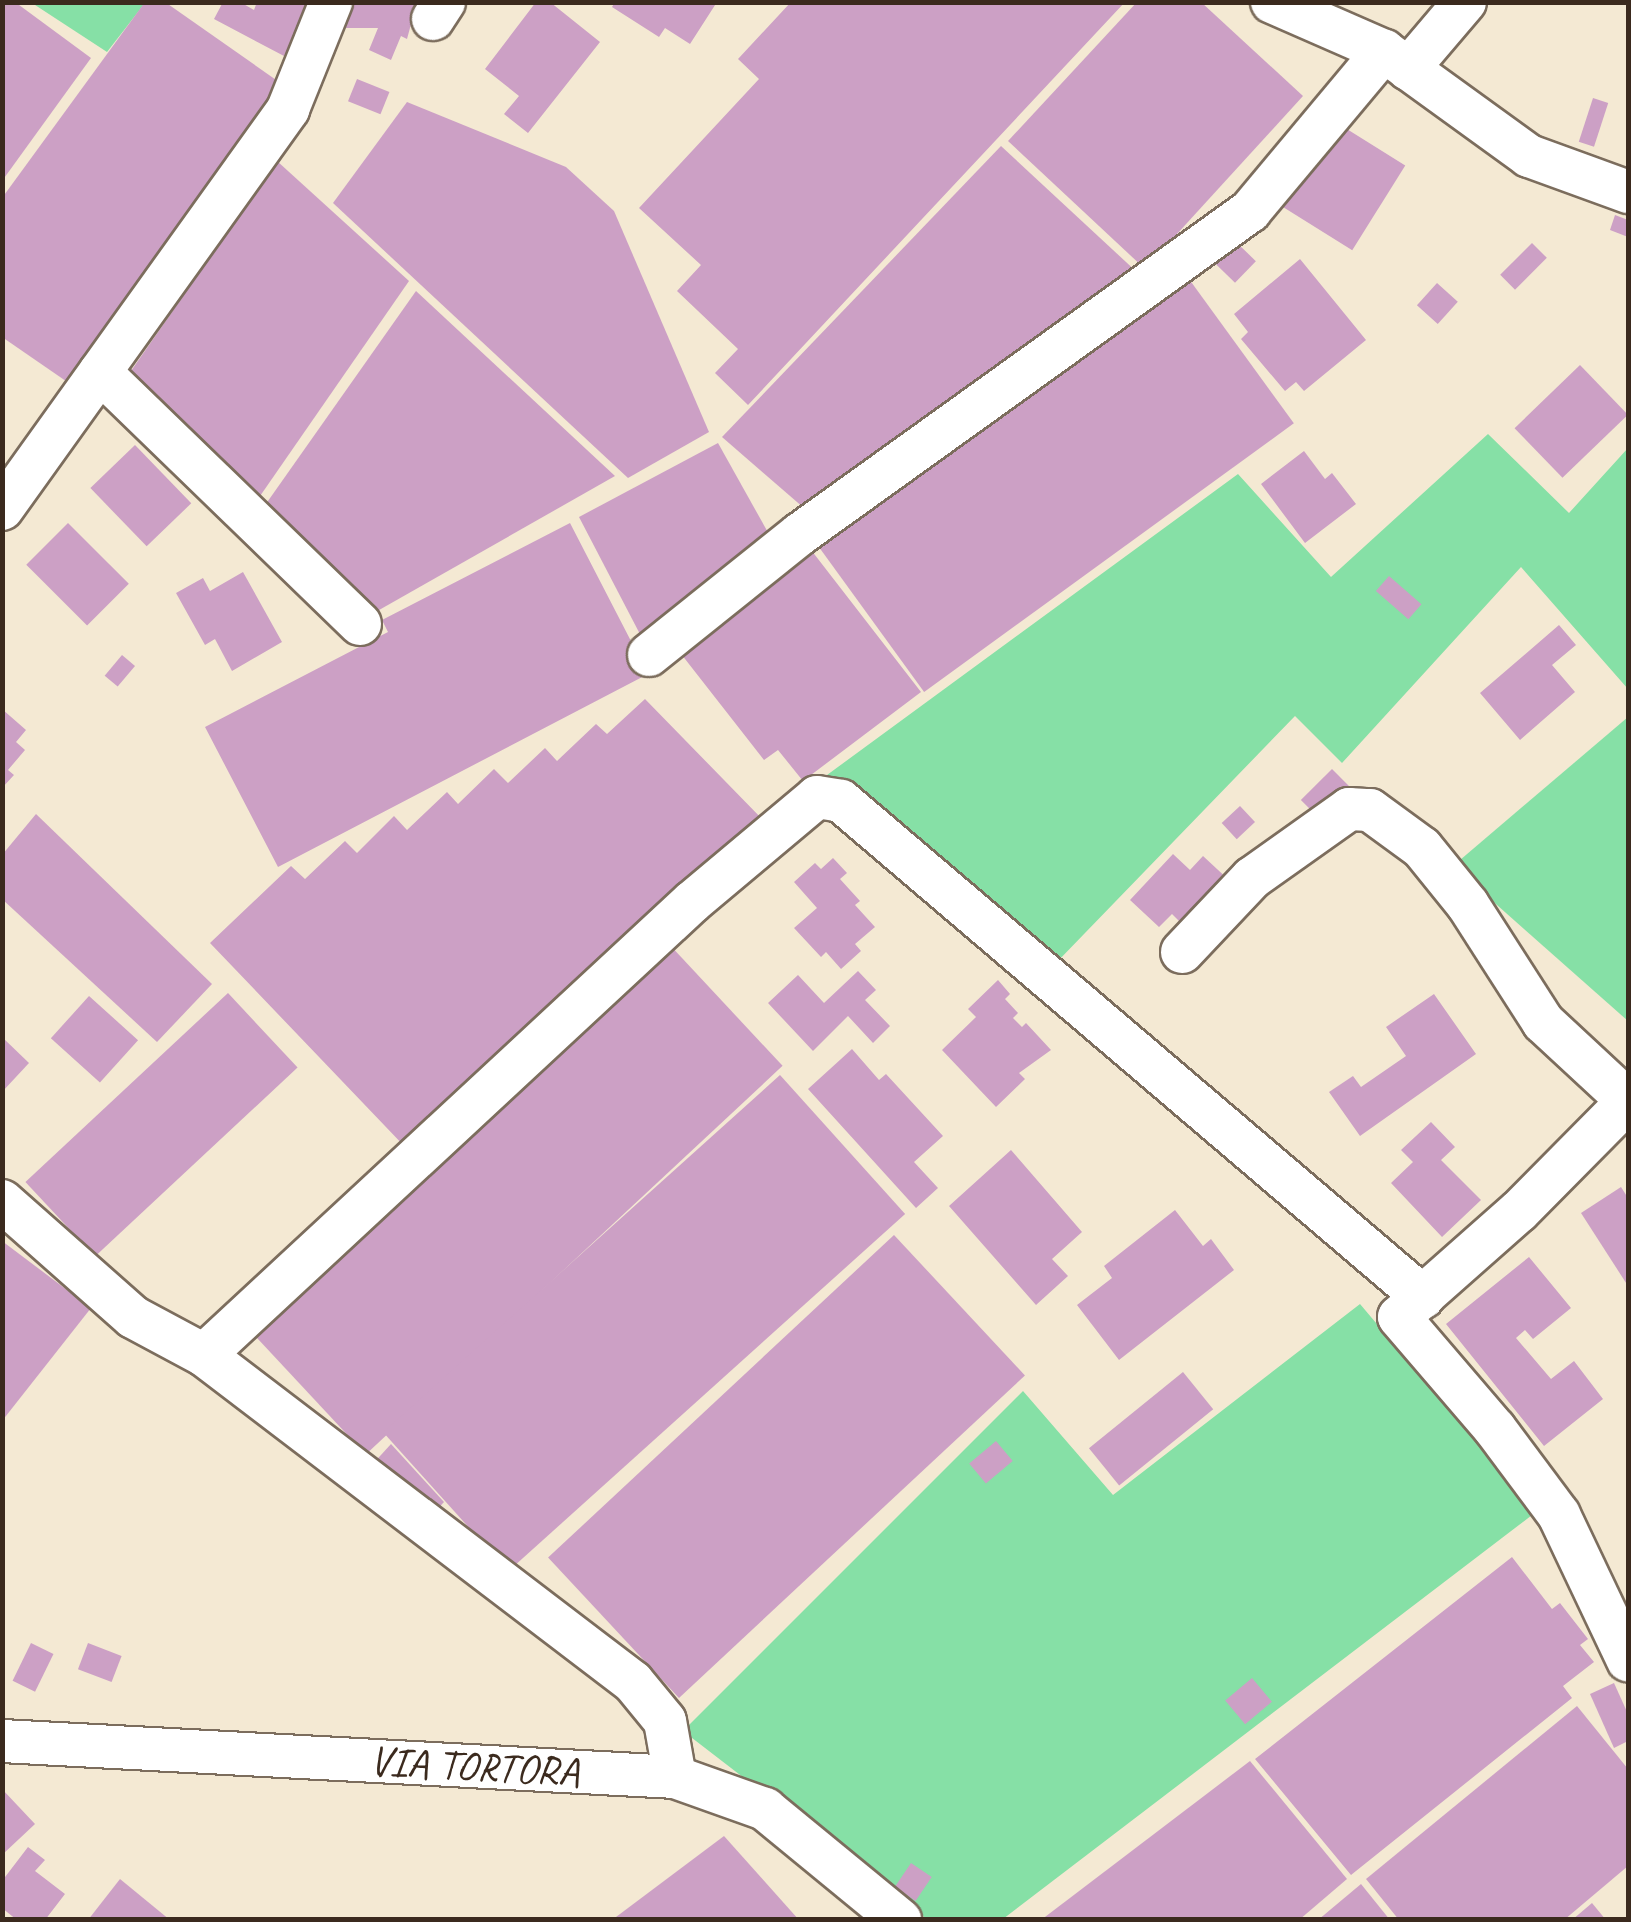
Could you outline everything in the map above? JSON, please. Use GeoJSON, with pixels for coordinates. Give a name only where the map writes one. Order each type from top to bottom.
{"type":"FeatureCollection","features":[{"type":"Feature","properties":{"kind":"street"},"geometry":{"type":"LineString","coordinates":[[2,509],[288,109],[332,2]]}},
{"type":"Feature","properties":{"kind":"street"},"geometry":{"type":"LineString","coordinates":[[1272,2],[1396,60],[1529,156],[1628,192]]}},
{"type":"Feature","properties":{"kind":"street"},"geometry":{"type":"LineString","coordinates":[[649,655],[800,534],[1250,211],[1396,60],[1465,2]]}},
{"type":"Feature","properties":{"kind":"street"},"geometry":{"type":"LineString","coordinates":[[100,372],[360,624]]}},
{"type":"Feature","properties":{"kind":"street"},"geometry":{"type":"LineString","coordinates":[[204,1355],[692,902],[816,797],[841,801],[1422,1297]]}},
{"type":"Feature","properties":{"kind":"street"},"geometry":{"type":"LineString","coordinates":[[1182,952],[1252,878],[1349,809],[1370,810],[1422,848],[1468,906],[1543,1022],[1628,1101],[1520,1211],[1400,1317],[1495,1429],[1559,1515],[1628,1660]]}},
{"type":"Feature","properties":{"kind":"street"},"geometry":{"type":"LineString","coordinates":[[2,1202],[133,1317],[204,1355],[633,1682],[665,1721],[675,1776]]}},
{"type":"Feature","properties":{"kind":"street","name":"VIA TORTORA"},"geometry":{"type":"LineString","coordinates":[[2,1741],[675,1776],[765,1808],[900,1920]]}},
{"type":"Feature","properties":{"kind":"green space"},"geometry":{"type":"Polygon","coordinates":[[[32,3],[145,3],[107,52],[32,3]]]}},
{"type":"Feature","properties":{"kind":"green space"},"geometry":{"type":"Polygon","coordinates":[[[1488,434],[1569,513],[1628,448],[1628,689],[1521,567],[1342,763],[1295,716],[1055,964],[827,775],[1238,474],[1331,577],[1488,434]]]}},
{"type":"Feature","properties":{"kind":"green space"},"geometry":{"type":"Polygon","coordinates":[[[1628,717],[1628,1021],[1453,866],[1628,717]]]}},
{"type":"Feature","properties":{"kind":"green space"},"geometry":{"type":"Polygon","coordinates":[[[1360,1304],[1536,1512],[1003,1919],[927,1919],[683,1731],[1023,1391],[1113,1495],[1360,1304]]]}},
{"type":"Feature","properties":{"kind":"building"},"geometry":{"type":"Polygon","coordinates":[[[2,2],[15,2],[91,58],[2,181],[2,2]]]}},
{"type":"Feature","properties":{"kind":"building"},"geometry":{"type":"Polygon","coordinates":[[[145,2],[165,2],[289,89],[76,388],[2,337],[2,198],[145,2]]]}},
{"type":"Feature","properties":{"kind":"building"},"geometry":{"type":"Polygon","coordinates":[[[223,2],[240,2],[254,10],[257,2],[312,2],[284,56],[214,19],[223,2]]]}},
{"type":"Feature","properties":{"kind":"building"},"geometry":{"type":"Polygon","coordinates":[[[344,2],[417,2],[407,39],[401,36],[391,60],[369,50],[378,28],[339,28],[344,2]]]}},
{"type":"Feature","properties":{"kind":"building"},"geometry":{"type":"Polygon","coordinates":[[[536,2],[550,2],[600,42],[528,133],[504,114],[519,96],[485,69],[536,2]]]}},
{"type":"Feature","properties":{"kind":"building"},"geometry":{"type":"Polygon","coordinates":[[[615,2],[717,2],[690,44],[665,28],[659,37],[612,7],[615,2]]]}},
{"type":"Feature","properties":{"kind":"building"},"geometry":{"type":"Polygon","coordinates":[[[791,2],[1125,2],[748,405],[715,373],[738,349],[677,291],[701,265],[639,208],[759,79],[738,59],[791,2]]]}},
{"type":"Feature","properties":{"kind":"building"},"geometry":{"type":"Polygon","coordinates":[[[1137,2],[1201,2],[1303,96],[1145,269],[1008,141],[1137,2]]]}},
{"type":"Feature","properties":{"kind":"building"},"geometry":{"type":"Polygon","coordinates":[[[357,79],[389,92],[380,114],[348,101],[357,79]]]}},
{"type":"Feature","properties":{"kind":"building"},"geometry":{"type":"Polygon","coordinates":[[[1593,98],[1608,103],[1594,147],[1579,142],[1593,98]]]}},
{"type":"Feature","properties":{"kind":"building"},"geometry":{"type":"Polygon","coordinates":[[[407,102],[566,167],[614,211],[709,432],[628,478],[333,203],[407,102]]]}},
{"type":"Feature","properties":{"kind":"building"},"geometry":{"type":"Polygon","coordinates":[[[1334,121],[1405,166],[1352,250],[1281,206],[1334,121]]]}},
{"type":"Feature","properties":{"kind":"building"},"geometry":{"type":"Polygon","coordinates":[[[1001,146],[1140,275],[812,515],[722,437],[1001,146]]]}},
{"type":"Feature","properties":{"kind":"building"},"geometry":{"type":"Polygon","coordinates":[[[277,161],[409,281],[251,509],[124,381],[277,161]]]}},
{"type":"Feature","properties":{"kind":"building"},"geometry":{"type":"Polygon","coordinates":[[[1615,215],[1628,220],[1628,237],[1610,230],[1615,215]]]}},
{"type":"Feature","properties":{"kind":"building"},"geometry":{"type":"Polygon","coordinates":[[[1235,241],[1256,261],[1235,283],[1214,263],[1235,241]]]}},
{"type":"Feature","properties":{"kind":"building"},"geometry":{"type":"Polygon","coordinates":[[[1532,243],[1547,258],[1515,290],[1500,275],[1532,243]]]}},
{"type":"Feature","properties":{"kind":"building"},"geometry":{"type":"Polygon","coordinates":[[[1300,259],[1366,340],[1304,391],[1296,382],[1285,391],[1241,339],[1248,332],[1234,314],[1300,259]]]}},
{"type":"Feature","properties":{"kind":"building"},"geometry":{"type":"Polygon","coordinates":[[[1181,268],[1294,423],[924,692],[811,537],[1181,268]]]}},
{"type":"Feature","properties":{"kind":"building"},"geometry":{"type":"Polygon","coordinates":[[[1437,283],[1458,302],[1438,324],[1417,305],[1437,283]]]}},
{"type":"Feature","properties":{"kind":"building"},"geometry":{"type":"Polygon","coordinates":[[[416,291],[615,476],[365,618],[256,518],[416,291]]]}},
{"type":"Feature","properties":{"kind":"building"},"geometry":{"type":"Polygon","coordinates":[[[1580,365],[1628,415],[1562,478],[1515,428],[1580,365]]]}},
{"type":"Feature","properties":{"kind":"building"},"geometry":{"type":"Polygon","coordinates":[[[718,443],[775,545],[642,638],[579,517],[718,443]]]}},
{"type":"Feature","properties":{"kind":"building"},"geometry":{"type":"Polygon","coordinates":[[[135,445],[191,503],[147,546],[90,488],[135,445]]]}},
{"type":"Feature","properties":{"kind":"building"},"geometry":{"type":"Polygon","coordinates":[[[1304,451],[1325,479],[1332,473],[1356,504],[1305,543],[1261,484],[1304,451]]]}},
{"type":"Feature","properties":{"kind":"building"},"geometry":{"type":"Polygon","coordinates":[[[68,523],[129,584],[87,626],[26,565],[68,523]]]}},
{"type":"Feature","properties":{"kind":"building"},"geometry":{"type":"Polygon","coordinates":[[[570,523],[648,674],[278,867],[205,727],[388,632],[382,620],[570,523]]]}},
{"type":"Feature","properties":{"kind":"building"},"geometry":{"type":"Polygon","coordinates":[[[808,546],[921,692],[803,781],[778,750],[764,760],[678,650],[808,546]]]}},
{"type":"Feature","properties":{"kind":"building"},"geometry":{"type":"Polygon","coordinates":[[[243,572],[282,642],[232,671],[215,639],[205,645],[176,593],[203,578],[210,591],[243,572]]]}},
{"type":"Feature","properties":{"kind":"building"},"geometry":{"type":"Polygon","coordinates":[[[1389,576],[1421,604],[1408,619],[1376,591],[1389,576]]]}},
{"type":"Feature","properties":{"kind":"building"},"geometry":{"type":"Polygon","coordinates":[[[1559,625],[1576,645],[1552,665],[1575,692],[1520,740],[1480,693],[1559,625]]]}},
{"type":"Feature","properties":{"kind":"building"},"geometry":{"type":"Polygon","coordinates":[[[122,655],[135,666],[118,687],[105,676],[122,655]]]}},
{"type":"Feature","properties":{"kind":"building"},"geometry":{"type":"Polygon","coordinates":[[[645,699],[764,821],[407,1149],[210,943],[291,866],[305,879],[345,841],[357,853],[394,816],[407,830],[447,792],[458,804],[494,769],[508,783],[545,748],[557,761],[596,724],[607,734],[645,699]]]}},
{"type":"Feature","properties":{"kind":"building"},"geometry":{"type":"Polygon","coordinates":[[[2,709],[26,730],[16,742],[25,750],[8,770],[14,775],[2,788],[2,709]]]}},
{"type":"Feature","properties":{"kind":"building"},"geometry":{"type":"Polygon","coordinates":[[[1332,769],[1350,787],[1319,818],[1301,800],[1332,769]]]}},
{"type":"Feature","properties":{"kind":"building"},"geometry":{"type":"Polygon","coordinates":[[[1240,806],[1255,822],[1237,839],[1222,823],[1240,806]]]}},
{"type":"Feature","properties":{"kind":"building"},"geometry":{"type":"Polygon","coordinates":[[[36,814],[212,984],[157,1042],[2,899],[2,855],[36,814]]]}},
{"type":"Feature","properties":{"kind":"building"},"geometry":{"type":"Polygon","coordinates":[[[1173,854],[1190,870],[1203,856],[1231,882],[1213,902],[1205,895],[1180,922],[1172,914],[1159,927],[1130,900],[1173,854]]]}},
{"type":"Feature","properties":{"kind":"building"},"geometry":{"type":"Polygon","coordinates":[[[833,858],[847,873],[840,879],[860,901],[855,905],[875,927],[855,944],[861,951],[841,969],[826,952],[821,957],[794,928],[817,908],[794,882],[815,863],[821,869],[833,858]]]}},
{"type":"Feature","properties":{"kind":"building"},"geometry":{"type":"Polygon","coordinates":[[[668,943],[783,1066],[366,1455],[251,1332],[668,943]]]}},
{"type":"Feature","properties":{"kind":"building"},"geometry":{"type":"Polygon","coordinates":[[[858,971],[876,990],[865,1000],[890,1026],[873,1043],[848,1016],[813,1051],[768,1003],[798,975],[824,1003],[858,971]]]}},
{"type":"Feature","properties":{"kind":"building"},"geometry":{"type":"Polygon","coordinates":[[[998,980],[1010,994],[1005,999],[1018,1013],[1013,1018],[1022,1027],[1026,1023],[1051,1050],[1019,1073],[1025,1079],[996,1107],[942,1050],[976,1017],[968,1009],[998,980]]]}},
{"type":"Feature","properties":{"kind":"building"},"geometry":{"type":"Polygon","coordinates":[[[228,993],[298,1068],[95,1257],[25,1182],[228,993]]]}},
{"type":"Feature","properties":{"kind":"building"},"geometry":{"type":"Polygon","coordinates":[[[1434,994],[1476,1054],[1360,1136],[1329,1092],[1353,1076],[1361,1087],[1406,1056],[1386,1027],[1434,994]]]}},
{"type":"Feature","properties":{"kind":"building"},"geometry":{"type":"Polygon","coordinates":[[[89,996],[138,1040],[100,1083],[51,1038],[89,996]]]}},
{"type":"Feature","properties":{"kind":"building"},"geometry":{"type":"Polygon","coordinates":[[[2,1037],[29,1063],[2,1092],[2,1037]]]}},
{"type":"Feature","properties":{"kind":"building"},"geometry":{"type":"Polygon","coordinates":[[[852,1049],[879,1080],[886,1074],[943,1136],[914,1162],[938,1188],[916,1208],[808,1089],[852,1049]]]}},
{"type":"Feature","properties":{"kind":"building"},"geometry":{"type":"Polygon","coordinates":[[[780,1075],[905,1214],[508,1571],[383,1432],[780,1075]]]}},
{"type":"Feature","properties":{"kind":"building"},"geometry":{"type":"Polygon","coordinates":[[[1431,1122],[1455,1147],[1441,1160],[1481,1200],[1442,1237],[1391,1183],[1413,1162],[1401,1150],[1431,1122]]]}},
{"type":"Feature","properties":{"kind":"building"},"geometry":{"type":"Polygon","coordinates":[[[1011,1150],[1082,1232],[1052,1259],[1068,1276],[1036,1305],[949,1206],[1011,1150]]]}},
{"type":"Feature","properties":{"kind":"building"},"geometry":{"type":"Polygon","coordinates":[[[1621,1187],[1628,1198],[1628,1286],[1581,1213],[1621,1187]]]}},
{"type":"Feature","properties":{"kind":"building"},"geometry":{"type":"Polygon","coordinates":[[[1175,1210],[1203,1246],[1211,1239],[1234,1270],[1119,1360],[1077,1305],[1112,1278],[1104,1266],[1175,1210]]]}},
{"type":"Feature","properties":{"kind":"building"},"geometry":{"type":"Polygon","coordinates":[[[894,1235],[1025,1375],[679,1698],[548,1558],[894,1235]]]}},
{"type":"Feature","properties":{"kind":"building"},"geometry":{"type":"Polygon","coordinates":[[[2,1241],[91,1308],[2,1421],[2,1241]]]}},
{"type":"Feature","properties":{"kind":"building"},"geometry":{"type":"Polygon","coordinates":[[[1529,1257],[1571,1308],[1533,1339],[1525,1330],[1516,1338],[1551,1379],[1574,1361],[1603,1399],[1544,1446],[1446,1324],[1529,1257]]]}},
{"type":"Feature","properties":{"kind":"building"},"geometry":{"type":"Polygon","coordinates":[[[1183,1372],[1213,1409],[1119,1485],[1089,1448],[1183,1372]]]}},
{"type":"Feature","properties":{"kind":"building"},"geometry":{"type":"Polygon","coordinates":[[[996,1441],[1013,1461],[986,1483],[969,1463],[996,1441]]]}},
{"type":"Feature","properties":{"kind":"building"},"geometry":{"type":"Polygon","coordinates":[[[391,1444],[444,1502],[432,1515],[370,1467],[391,1444]]]}},
{"type":"Feature","properties":{"kind":"building"},"geometry":{"type":"Polygon","coordinates":[[[1512,1557],[1552,1609],[1560,1603],[1588,1639],[1580,1645],[1594,1662],[1563,1686],[1572,1698],[1351,1875],[1255,1759],[1512,1557]]]}},
{"type":"Feature","properties":{"kind":"building"},"geometry":{"type":"Polygon","coordinates":[[[31,1643],[53,1654],[35,1692],[13,1681],[31,1643]]]}},
{"type":"Feature","properties":{"kind":"building"},"geometry":{"type":"Polygon","coordinates":[[[88,1643],[122,1656],[112,1682],[78,1669],[88,1643]]]}},
{"type":"Feature","properties":{"kind":"building"},"geometry":{"type":"Polygon","coordinates":[[[1252,1678],[1272,1702],[1245,1724],[1225,1700],[1252,1678]]]}},
{"type":"Feature","properties":{"kind":"building"},"geometry":{"type":"Polygon","coordinates":[[[1614,1683],[1628,1714],[1628,1741],[1614,1748],[1590,1694],[1614,1683]]]}},
{"type":"Feature","properties":{"kind":"building"},"geometry":{"type":"Polygon","coordinates":[[[1577,1706],[1628,1769],[1628,1866],[1564,1920],[1399,1920],[1366,1879],[1577,1706]]]}},
{"type":"Feature","properties":{"kind":"building"},"geometry":{"type":"Polygon","coordinates":[[[1250,1761],[1347,1879],[1299,1920],[1041,1920],[1250,1761]]]}},
{"type":"Feature","properties":{"kind":"building"},"geometry":{"type":"Polygon","coordinates":[[[2,1789],[35,1824],[2,1855],[2,1789]]]}},
{"type":"Feature","properties":{"kind":"building"},"geometry":{"type":"Polygon","coordinates":[[[724,1836],[799,1920],[612,1920],[724,1836]]]}},
{"type":"Feature","properties":{"kind":"building"},"geometry":{"type":"Polygon","coordinates":[[[28,1847],[45,1860],[35,1871],[65,1894],[45,1920],[17,1920],[2,1908],[2,1881],[28,1847]]]}},
{"type":"Feature","properties":{"kind":"building"},"geometry":{"type":"Polygon","coordinates":[[[911,1863],[932,1877],[916,1901],[895,1887],[911,1863]]]}},
{"type":"Feature","properties":{"kind":"building"},"geometry":{"type":"Polygon","coordinates":[[[120,1879],[170,1920],[88,1920],[120,1879]]]}},
{"type":"Feature","properties":{"kind":"building"},"geometry":{"type":"Polygon","coordinates":[[[1361,1884],[1390,1920],[1318,1920],[1361,1884]]]}},
{"type":"Feature","properties":{"kind":"building"},"geometry":{"type":"Polygon","coordinates":[[[1592,1903],[1606,1920],[1572,1920],[1592,1903]]]}}]}
